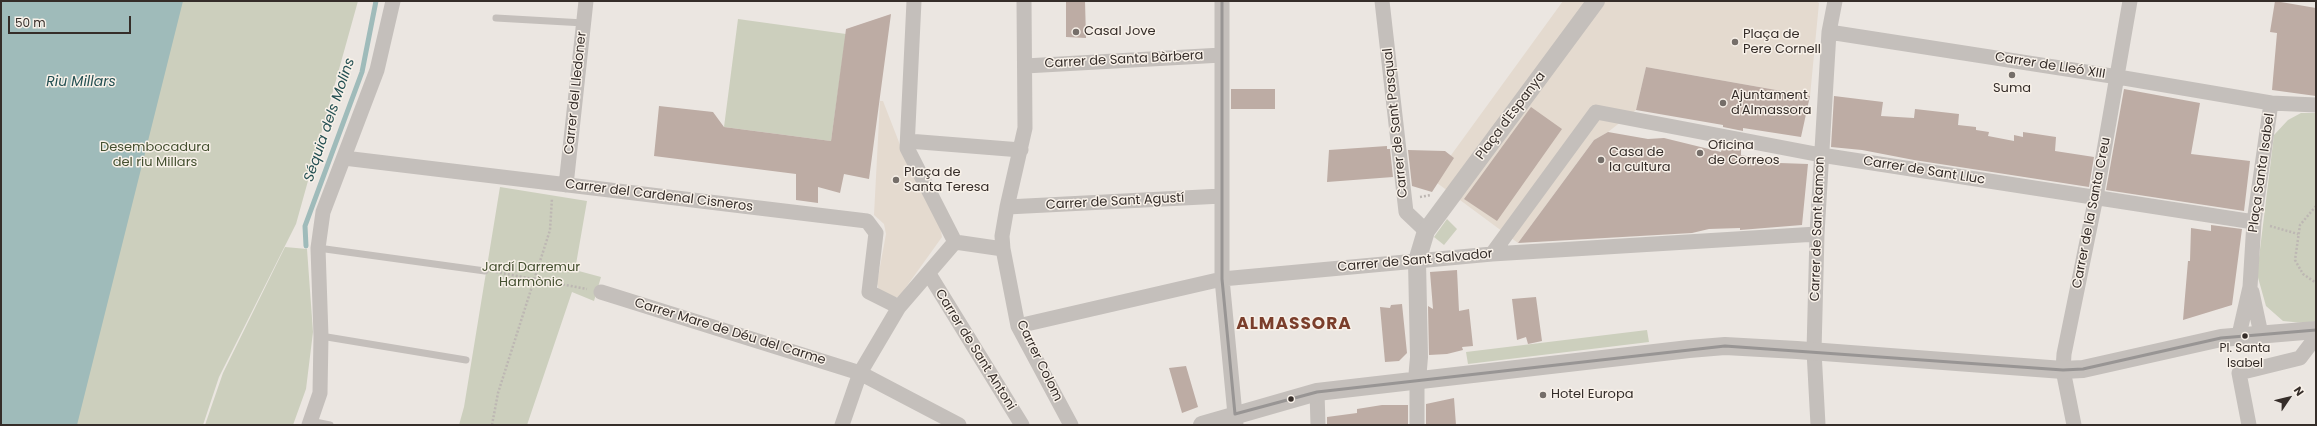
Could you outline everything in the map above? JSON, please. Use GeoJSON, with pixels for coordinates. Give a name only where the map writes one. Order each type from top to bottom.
{"type":"FeatureCollection","features":[{"type":"Feature","properties":{"kind":"street"},"geometry":{"type":"LineString","coordinates":[[310,423],[320,393],[321,336],[318,248],[323,212],[377,70],[393,1]]}},
{"type":"Feature","properties":{"kind":"street","name":"Carrer del Lledoner"},"geometry":{"type":"LineString","coordinates":[[559,184],[584,23],[586,1]]}},
{"type":"Feature","properties":{"kind":"street"},"geometry":{"type":"LineString","coordinates":[[914,1],[907,148],[955,242]]}},
{"type":"Feature","properties":{"kind":"street","name":"Carrer Colom"},"geometry":{"type":"LineString","coordinates":[[1024,1],[1025,128],[1007,207],[1002,236],[1003,248],[1018,326],[1071,425]]}},
{"type":"Feature","properties":{"kind":"street"},"geometry":{"type":"LineString","coordinates":[[1222,1],[1222,279],[1235,420]]}},
{"type":"Feature","properties":{"kind":"street","name":"Carrer de Sant Pasqual"},"geometry":{"type":"LineString","coordinates":[[1382,1],[1406,212],[1426,231]]}},
{"type":"Feature","properties":{"kind":"street","name":"Plaça d'Espanya"},"geometry":{"type":"LineString","coordinates":[[1426,231],[1596,1]]}},
{"type":"Feature","properties":{"kind":"street","name":"Carrer de Sant Ramon"},"geometry":{"type":"LineString","coordinates":[[1818,425],[1814,352],[1817,234],[1829,32],[1835,1]]}},
{"type":"Feature","properties":{"kind":"street","name":"Carrer de la Santa Creu"},"geometry":{"type":"LineString","coordinates":[[2074,425],[2063,370],[2064,354],[2096,197],[2130,1]]}},
{"type":"Feature","properties":{"kind":"street","name":"Carrer de Lleó XIII"},"geometry":{"type":"LineString","coordinates":[[1829,32],[2118,77],[2271,103]]}},
{"type":"Feature","properties":{"kind":"street","name":"Carrer de Santa Bàrbera"},"geometry":{"type":"LineString","coordinates":[[1025,66],[1222,55]]}},
{"type":"Feature","properties":{"kind":"street","name":"Plaça Santa Isabel"},"geometry":{"type":"LineString","coordinates":[[2239,335],[2250,287],[2254,222],[2271,103],[2316,105]]}},
{"type":"Feature","properties":{"kind":"street","name":"Carrer de Sant Lluc"},"geometry":{"type":"LineString","coordinates":[[1565,154],[1596,112],[1821,155],[2254,222]]}},
{"type":"Feature","properties":{"kind":"street"},"geometry":{"type":"LineString","coordinates":[[908,140],[1021,150]]}},
{"type":"Feature","properties":{"kind":"street"},"geometry":{"type":"LineString","coordinates":[[1492,254],[1565,154]]}},
{"type":"Feature","properties":{"kind":"street","name":"Carrer del Cardenal Cisneros"},"geometry":{"type":"LineString","coordinates":[[344,158],[867,221],[876,233],[869,292],[899,307]]}},
{"type":"Feature","properties":{"kind":"street","name":"Carrer de Sant Agustí"},"geometry":{"type":"LineString","coordinates":[[1007,207],[1222,196]]}},
{"type":"Feature","properties":{"kind":"street"},"geometry":{"type":"LineString","coordinates":[[1417,425],[1417,380],[1419,357],[1417,261],[1426,231]]}},
{"type":"Feature","properties":{"kind":"street","name":"Carrer de Sant Salvador"},"geometry":{"type":"LineString","coordinates":[[1018,326],[1222,279],[1492,254],[1817,234]]}},
{"type":"Feature","properties":{"kind":"street"},"geometry":{"type":"LineString","coordinates":[[955,242],[1003,248]]}},
{"type":"Feature","properties":{"kind":"street"},"geometry":{"type":"LineString","coordinates":[[842,425],[860,373],[899,307],[955,242]]}},
{"type":"Feature","properties":{"kind":"street","name":"Carrer de Sant Antoni"},"geometry":{"type":"LineString","coordinates":[[929,274],[1022,425]]}},
{"type":"Feature","properties":{"kind":"street","name":"Plaça Santa Isabel"},"geometry":{"type":"LineString","coordinates":[[2250,287],[2261,334]]}},
{"type":"Feature","properties":{"kind":"street","name":"Carrer Mare de Déu del Carme"},"geometry":{"type":"LineString","coordinates":[[601,292],[860,373],[959,425]]}},
{"type":"Feature","properties":{"kind":"street"},"geometry":{"type":"LineString","coordinates":[[1202,425],[1235,420],[1317,392],[1689,348],[1725,346],[2063,370],[2083,369],[2239,335],[2316,330]]}},
{"type":"Feature","properties":{"kind":"street"},"geometry":{"type":"LineString","coordinates":[[2249,425],[2239,373],[2300,358],[2316,337]]}},
{"type":"Feature","properties":{"kind":"street"},"geometry":{"type":"LineString","coordinates":[[1317,392],[1318,425]]}},
{"type":"Feature","properties":{"kind":"lane"},"geometry":{"type":"LineString","coordinates":[[496,18],[584,23]]}},
{"type":"Feature","properties":{"kind":"lane"},"geometry":{"type":"LineString","coordinates":[[1565,154],[1567,145],[1578,128]]}},
{"type":"Feature","properties":{"kind":"lane"},"geometry":{"type":"LineString","coordinates":[[318,248],[486,271]]}},
{"type":"Feature","properties":{"kind":"lane"},"geometry":{"type":"LineString","coordinates":[[321,336],[466,360]]}},
{"type":"Feature","properties":{"kind":"lane"},"geometry":{"type":"LineString","coordinates":[[310,423],[330,425]]}},
{"type":"Feature","properties":{"kind":"path"},"geometry":{"type":"LineString","coordinates":[[492,425],[498,393],[550,230],[559,184]]}},
{"type":"Feature","properties":{"kind":"path"},"geometry":{"type":"LineString","coordinates":[[1415,197],[1437,194]]}},
{"type":"Feature","properties":{"kind":"path"},"geometry":{"type":"LineString","coordinates":[[2316,206],[2300,225],[2295,260],[2303,274],[2316,283]]}},
{"type":"Feature","properties":{"kind":"path"},"geometry":{"type":"LineString","coordinates":[[2254,222],[2298,234]]}},
{"type":"Feature","properties":{"kind":"path"},"geometry":{"type":"LineString","coordinates":[[486,271],[534,278],[601,292]]}},
{"type":"Feature","properties":{"kind":"green space","name":"Desembocadura del riu Millars"},"geometry":{"type":"Polygon","coordinates":[[[1,1],[358,1],[296,224],[219,377],[203,425],[1,425],[1,1]]]}},
{"type":"Feature","properties":{"kind":"green space"},"geometry":{"type":"Polygon","coordinates":[[[738,19],[846,34],[831,141],[724,127],[738,19]]]}},
{"type":"Feature","properties":{"kind":"green space"},"geometry":{"type":"Polygon","coordinates":[[[2301,113],[2316,113],[2316,321],[2303,323],[2283,321],[2266,306],[2257,274],[2274,135],[2288,120],[2301,113]]]}},
{"type":"Feature","properties":{"kind":"green space","name":"Jardí Darremur Harmònic"},"geometry":{"type":"Polygon","coordinates":[[[500,187],[587,201],[575,270],[601,277],[594,301],[572,292],[527,425],[459,425],[464,407],[500,187]]]}},
{"type":"Feature","properties":{"kind":"green space"},"geometry":{"type":"Polygon","coordinates":[[[1447,219],[1457,229],[1444,245],[1434,237],[1447,219]]]}},
{"type":"Feature","properties":{"kind":"green space"},"geometry":{"type":"Polygon","coordinates":[[[285,247],[307,249],[313,332],[306,389],[293,425],[205,425],[223,373],[285,247]]]}},
{"type":"Feature","properties":{"kind":"green space"},"geometry":{"type":"Polygon","coordinates":[[[1647,330],[1649,342],[1468,364],[1466,352],[1647,330]]]}},
{"type":"Feature","properties":{"kind":"shaded area"},"geometry":{"type":"Polygon","coordinates":[[[1563,1],[1816,1],[1819,3],[1810,96],[1646,67],[1636,110],[1608,132],[1594,140],[1518,243],[1433,180],[1563,1]]]}},
{"type":"Feature","properties":{"kind":"shaded area","name":"Plaça de Santa Teresa"},"geometry":{"type":"Polygon","coordinates":[[[880,101],[883,101],[902,150],[940,225],[942,237],[899,297],[887,297],[879,291],[877,283],[886,234],[884,224],[874,215],[880,101]]]}},
{"type":"Feature","properties":{"kind":"water","name":"Riu Millars"},"geometry":{"type":"Polygon","coordinates":[[[1,1],[183,1],[77,425],[1,425],[1,1]]]}},
{"type":"Feature","properties":{"kind":"building"},"geometry":{"type":"Polygon","coordinates":[[[1066,1],[1085,1],[1086,38],[1066,37],[1066,1]]]}},
{"type":"Feature","properties":{"kind":"building"},"geometry":{"type":"Polygon","coordinates":[[[2275,1],[2316,8],[2316,96],[2272,90],[2277,33],[2270,32],[2275,1]]]}},
{"type":"Feature","properties":{"kind":"building"},"geometry":{"type":"Polygon","coordinates":[[[891,14],[869,179],[844,174],[840,193],[818,187],[818,203],[796,200],[796,174],[654,156],[659,106],[713,112],[724,127],[831,141],[846,29],[891,14]]]}},
{"type":"Feature","properties":{"kind":"building","name":"Ajuntament d'Almassora"},"geometry":{"type":"Polygon","coordinates":[[[1646,67],[1810,96],[1801,137],[1743,128],[1743,131],[1723,127],[1723,125],[1636,110],[1646,67]]]}},
{"type":"Feature","properties":{"kind":"building"},"geometry":{"type":"Polygon","coordinates":[[[1231,89],[1275,89],[1275,109],[1231,109],[1231,89]]]}},
{"type":"Feature","properties":{"kind":"building"},"geometry":{"type":"Polygon","coordinates":[[[2124,89],[2200,103],[2191,154],[2250,161],[2244,211],[2106,190],[2124,89]]]}},
{"type":"Feature","properties":{"kind":"building"},"geometry":{"type":"Polygon","coordinates":[[[1834,96],[1883,102],[1881,116],[1914,118],[1915,109],[1959,114],[1958,125],[1976,127],[1976,130],[1989,132],[1988,136],[2014,141],[2014,135],[2023,137],[2023,132],[2056,137],[2055,151],[2094,157],[2089,187],[1914,160],[1862,150],[1831,147],[1834,96]]]}},
{"type":"Feature","properties":{"kind":"building"},"geometry":{"type":"Polygon","coordinates":[[[1531,107],[1562,129],[1497,221],[1464,199],[1531,107]]]}},
{"type":"Feature","properties":{"kind":"building"},"geometry":{"type":"Polygon","coordinates":[[[1608,132],[1648,139],[1664,138],[1721,152],[1722,145],[1741,149],[1741,155],[1780,163],[1808,164],[1802,225],[1740,230],[1740,228],[1709,229],[1692,233],[1518,243],[1594,140],[1608,132]]]}},
{"type":"Feature","properties":{"kind":"building"},"geometry":{"type":"Polygon","coordinates":[[[1387,146],[1387,149],[1390,149],[1393,177],[1327,182],[1329,150],[1387,146]]]}},
{"type":"Feature","properties":{"kind":"building"},"geometry":{"type":"Polygon","coordinates":[[[1408,150],[1445,151],[1454,158],[1432,192],[1412,186],[1408,150]]]}},
{"type":"Feature","properties":{"kind":"building"},"geometry":{"type":"Polygon","coordinates":[[[2211,225],[2242,229],[2232,305],[2183,320],[2188,261],[2190,261],[2191,228],[2211,231],[2211,225]]]}},
{"type":"Feature","properties":{"kind":"building"},"geometry":{"type":"Polygon","coordinates":[[[1457,270],[1459,311],[1469,309],[1473,346],[1462,347],[1463,350],[1447,354],[1429,355],[1428,306],[1433,309],[1430,272],[1457,270]]]}},
{"type":"Feature","properties":{"kind":"building"},"geometry":{"type":"Polygon","coordinates":[[[1536,297],[1542,341],[1528,344],[1526,337],[1517,340],[1512,299],[1536,297]]]}},
{"type":"Feature","properties":{"kind":"building"},"geometry":{"type":"Polygon","coordinates":[[[1402,304],[1407,353],[1399,361],[1385,362],[1380,307],[1390,308],[1391,305],[1402,304]]]}},
{"type":"Feature","properties":{"kind":"building"},"geometry":{"type":"Polygon","coordinates":[[[1186,366],[1198,407],[1182,413],[1169,368],[1186,366]]]}},
{"type":"Feature","properties":{"kind":"building"},"geometry":{"type":"Polygon","coordinates":[[[1454,398],[1456,425],[1426,425],[1426,404],[1454,398]]]}},
{"type":"Feature","properties":{"kind":"building"},"geometry":{"type":"Polygon","coordinates":[[[1382,405],[1408,405],[1408,425],[1327,425],[1327,417],[1357,413],[1357,409],[1382,405]]]}},
{"type":"Feature","properties":{"kind":"waterway","name":"Séquia dels Molins"},"geometry":{"type":"LineString","coordinates":[[306,246],[305,226],[362,72],[376,1]]}},
{"type":"Feature","properties":{"kind":"transit line"},"geometry":{"type":"LineString","coordinates":[[1222,1],[1222,279],[1235,414],[1317,392],[1725,346],[2063,370],[2083,369],[2221,338],[2316,330]]}},
{"type":"Feature","properties":{"kind":"place","name":"Casal Jove"},"geometry":{"type":"Point","coordinates":[1076,32]}},
{"type":"Feature","properties":{"kind":"place","name":"Plaça de Pere Cornell"},"geometry":{"type":"Point","coordinates":[1735,42]}},
{"type":"Feature","properties":{"kind":"place","name":"Suma"},"geometry":{"type":"Point","coordinates":[2012,75]}},
{"type":"Feature","properties":{"kind":"place","name":"Ajuntament d'Almassora"},"geometry":{"type":"Point","coordinates":[1723,103]}},
{"type":"Feature","properties":{"kind":"place","name":"Oficina de Correos"},"geometry":{"type":"Point","coordinates":[1700,153]}},
{"type":"Feature","properties":{"kind":"place","name":"Casa de la cultura"},"geometry":{"type":"Point","coordinates":[1601,160]}},
{"type":"Feature","properties":{"kind":"place","name":"Plaça de Santa Teresa"},"geometry":{"type":"Point","coordinates":[896,180]}},
{"type":"Feature","properties":{"kind":"place","name":"Pl. Santa Isabel"},"geometry":{"type":"Point","coordinates":[2245,336]}},
{"type":"Feature","properties":{"kind":"place","name":"Hotel Europa"},"geometry":{"type":"Point","coordinates":[1543,395]}},
{"type":"Feature","properties":{"kind":"district","name":"ALMASSORA"},"geometry":{"type":"Point","coordinates":[1294,325]}}]}
